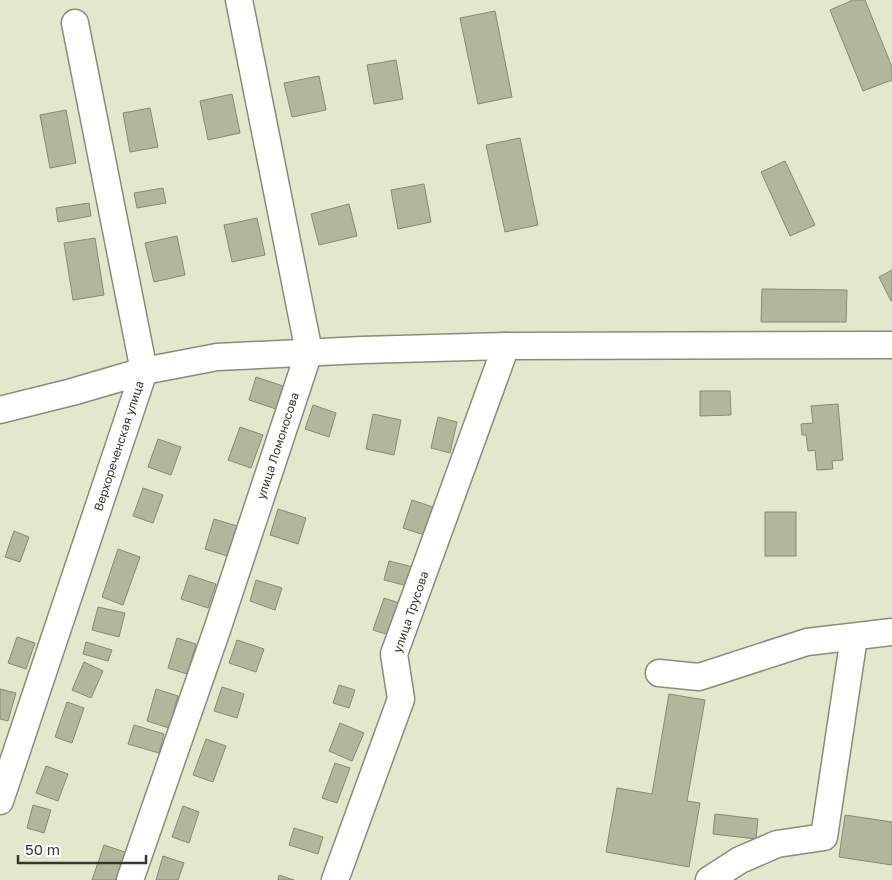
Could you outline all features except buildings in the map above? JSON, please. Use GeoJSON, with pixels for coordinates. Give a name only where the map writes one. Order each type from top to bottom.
{"type":"FeatureCollection","features":[{"type":"Feature","properties":{"kind":"street","name":"улица Ломоносова"},"geometry":{"type":"LineString","coordinates":[[130,880],[218,627],[310,352],[239,0]]}},
{"type":"Feature","properties":{"kind":"street","name":"Верхореченская улица"},"geometry":{"type":"LineString","coordinates":[[0,801],[144,371],[74,22]]}},
{"type":"Feature","properties":{"kind":"street"},"geometry":{"type":"LineString","coordinates":[[0,410],[144,371],[217,357],[506,346],[892,344]]}},
{"type":"Feature","properties":{"kind":"street","name":"улица Трусова"},"geometry":{"type":"LineString","coordinates":[[335,880],[401,699],[394,654],[506,346]]}},
{"type":"Feature","properties":{"kind":"street"},"geometry":{"type":"LineString","coordinates":[[659,673],[699,677],[807,642],[892,632]]}},
{"type":"Feature","properties":{"kind":"street"},"geometry":{"type":"LineString","coordinates":[[709,880],[740,860],[777,844],[824,837],[854,637]]}}]}
